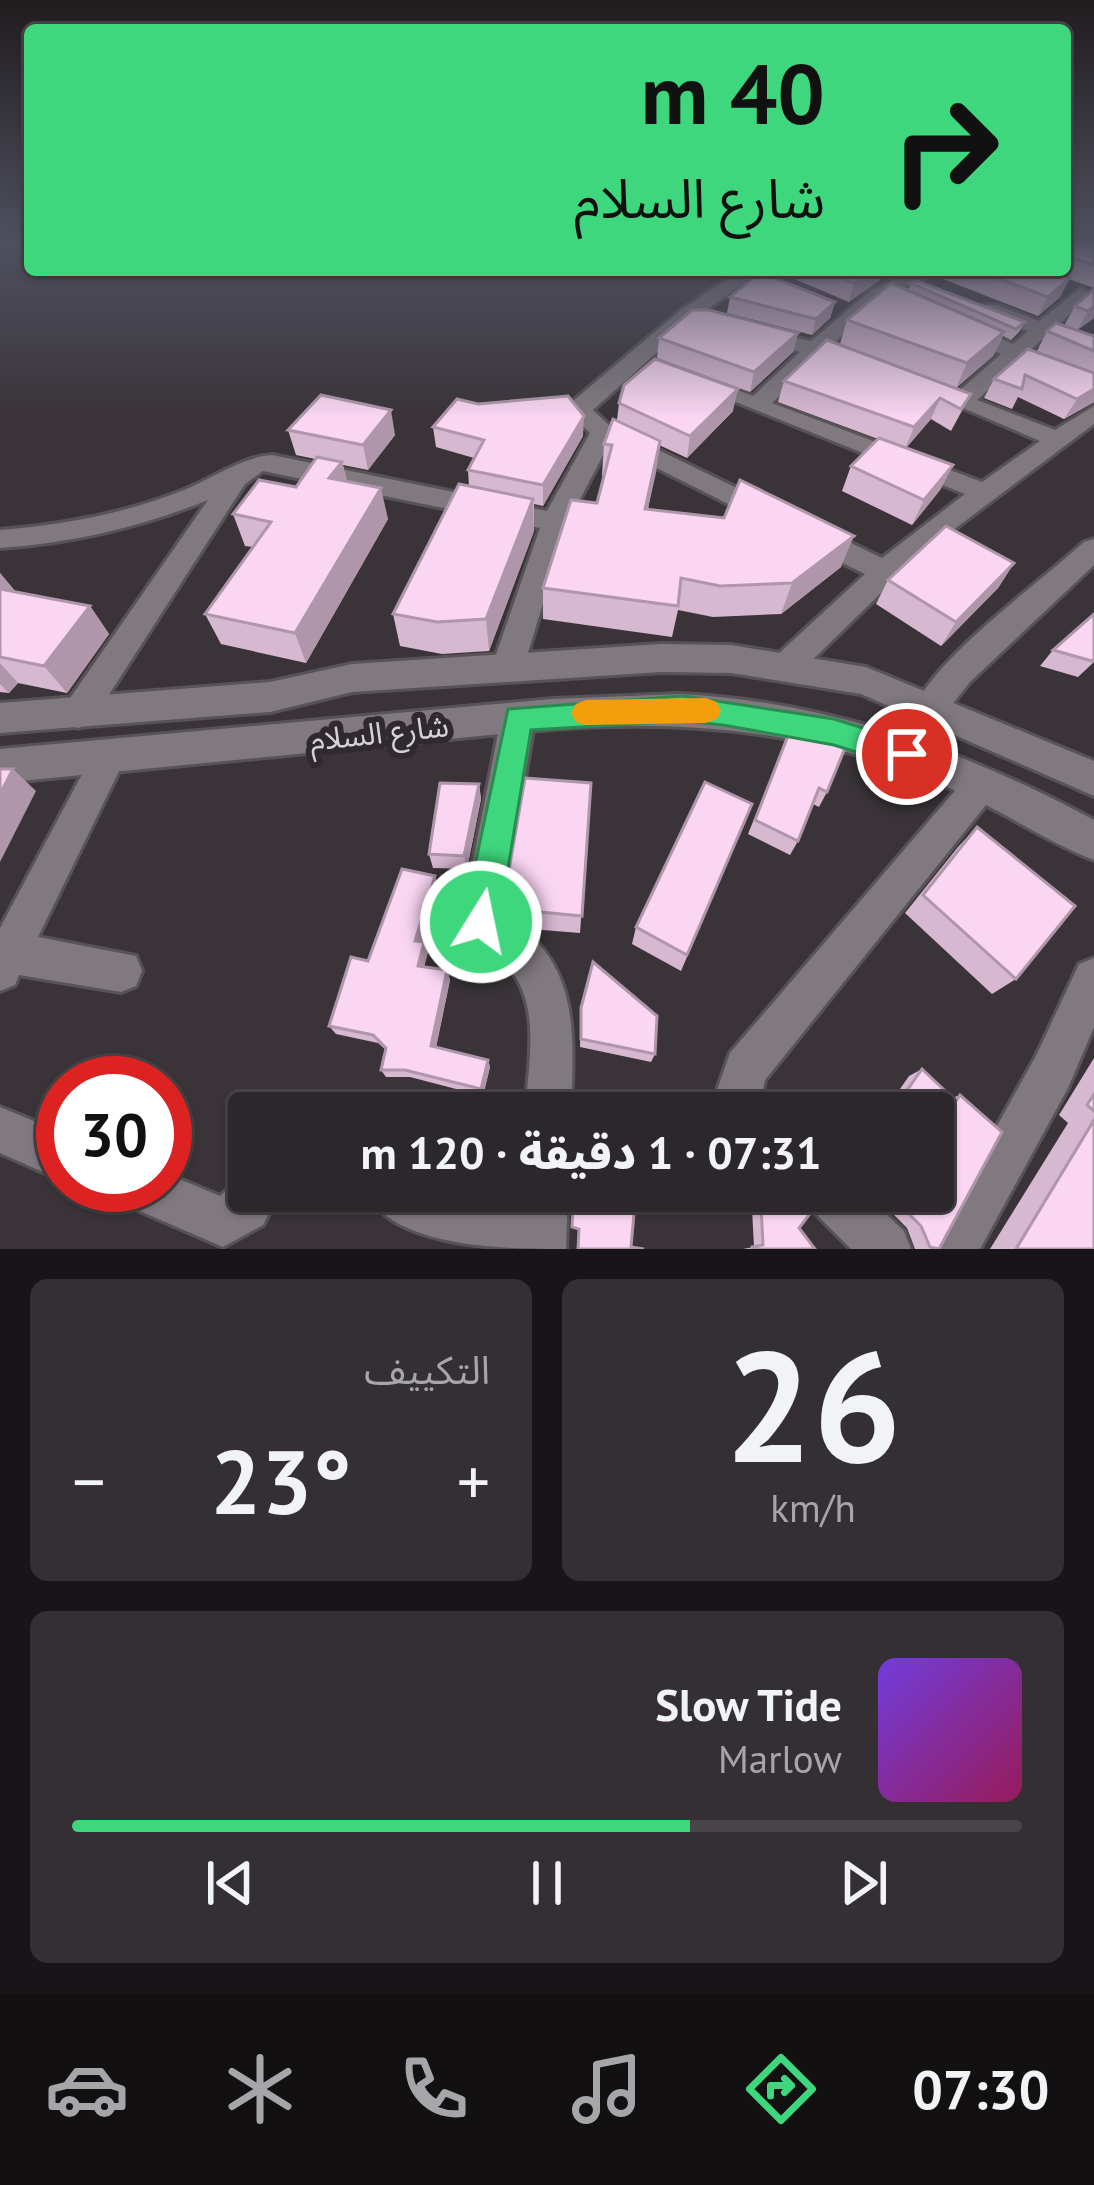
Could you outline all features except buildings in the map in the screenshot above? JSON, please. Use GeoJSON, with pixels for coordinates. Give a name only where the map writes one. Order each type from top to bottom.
{"type":"FeatureCollection","features":[{"type":"Feature","properties":{"kind":"street"},"geometry":{"type":"LineString","coordinates":[[728,302],[655,368],[581,406],[586,419],[603,432],[883,571]]}},
{"type":"Feature","properties":{"kind":"street"},"geometry":{"type":"LineString","coordinates":[[756,405],[815,347],[840,310],[872,302]]}},
{"type":"Feature","properties":{"kind":"street"},"geometry":{"type":"LineString","coordinates":[[962,401],[1018,354],[1068,302]]}},
{"type":"Feature","properties":{"kind":"street"},"geometry":{"type":"LineString","coordinates":[[978,305],[1094,350]]}},
{"type":"Feature","properties":{"kind":"street"},"geometry":{"type":"LineString","coordinates":[[939,319],[1094,389]]}},
{"type":"Feature","properties":{"kind":"street"},"geometry":{"type":"LineString","coordinates":[[709,320],[815,347],[1055,439]]}},
{"type":"Feature","properties":{"kind":"street"},"geometry":{"type":"LineString","coordinates":[[655,368],[986,493]]}},
{"type":"Feature","properties":{"kind":"street"},"geometry":{"type":"LineString","coordinates":[[787,665],[883,571],[1094,413]]}},
{"type":"Feature","properties":{"kind":"street"},"geometry":{"type":"LineString","coordinates":[[507,669],[555,522],[603,432]]}},
{"type":"Feature","properties":{"kind":"street"},"geometry":{"type":"LineString","coordinates":[[0,539],[28,538],[181,505],[257,464],[272,463],[555,522]]}},
{"type":"Feature","properties":{"kind":"street"},"geometry":{"type":"LineString","coordinates":[[78,715],[236,478]]}},
{"type":"Feature","properties":{"kind":"street"},"geometry":{"type":"LineString","coordinates":[[931,706],[959,673],[1094,550]]}},
{"type":"Feature","properties":{"kind":"street","name":"شارع السلام"},"geometry":{"type":"LineString","coordinates":[[0,718],[270,697],[352,678],[661,658],[787,665],[866,682],[931,706],[1094,779]]}},
{"type":"Feature","properties":{"kind":"street"},"geometry":{"type":"LineString","coordinates":[[259,745],[270,697]]}},
{"type":"Feature","properties":{"kind":"street","name":"شارع السلام"},"geometry":{"type":"LineString","coordinates":[[0,766],[518,718],[683,709],[763,716],[888,748],[982,784],[1094,841]]}},
{"type":"Feature","properties":{"kind":"street"},"geometry":{"type":"LineString","coordinates":[[518,718],[481,922],[524,952],[545,992],[552,1032],[549,1092]]}},
{"type":"Feature","properties":{"kind":"street"},"geometry":{"type":"LineString","coordinates":[[108,759],[4,962],[121,971]]}},
{"type":"Feature","properties":{"kind":"street"},"geometry":{"type":"LineString","coordinates":[[741,1092],[746,1070],[982,784]]}},
{"type":"Feature","properties":{"kind":"street"},"geometry":{"type":"LineString","coordinates":[[953,1249],[1052,1072],[1094,979]]}},
{"type":"Feature","properties":{"kind":"street"},"geometry":{"type":"LineString","coordinates":[[0,1130],[36,1145]]}},
{"type":"Feature","properties":{"kind":"street"},"geometry":{"type":"LineString","coordinates":[[192,1209],[223,1222],[239,1212]]}},
{"type":"Feature","properties":{"kind":"street"},"geometry":{"type":"LineString","coordinates":[[430,1212],[542,1247],[543,1212]]}},
{"type":"Feature","properties":{"kind":"street"},"geometry":{"type":"LineString","coordinates":[[848,1212],[886,1249]]}},
{"type":"Feature","properties":{"kind":"slow traffic"},"geometry":{"type":"LineString","coordinates":[[586,713],[706,711]]}},
{"type":"Feature","properties":{"kind":"route"},"geometry":{"type":"LineString","coordinates":[[481,922],[518,718],[607,711],[723,712],[834,732],[907,754]]}}]}
